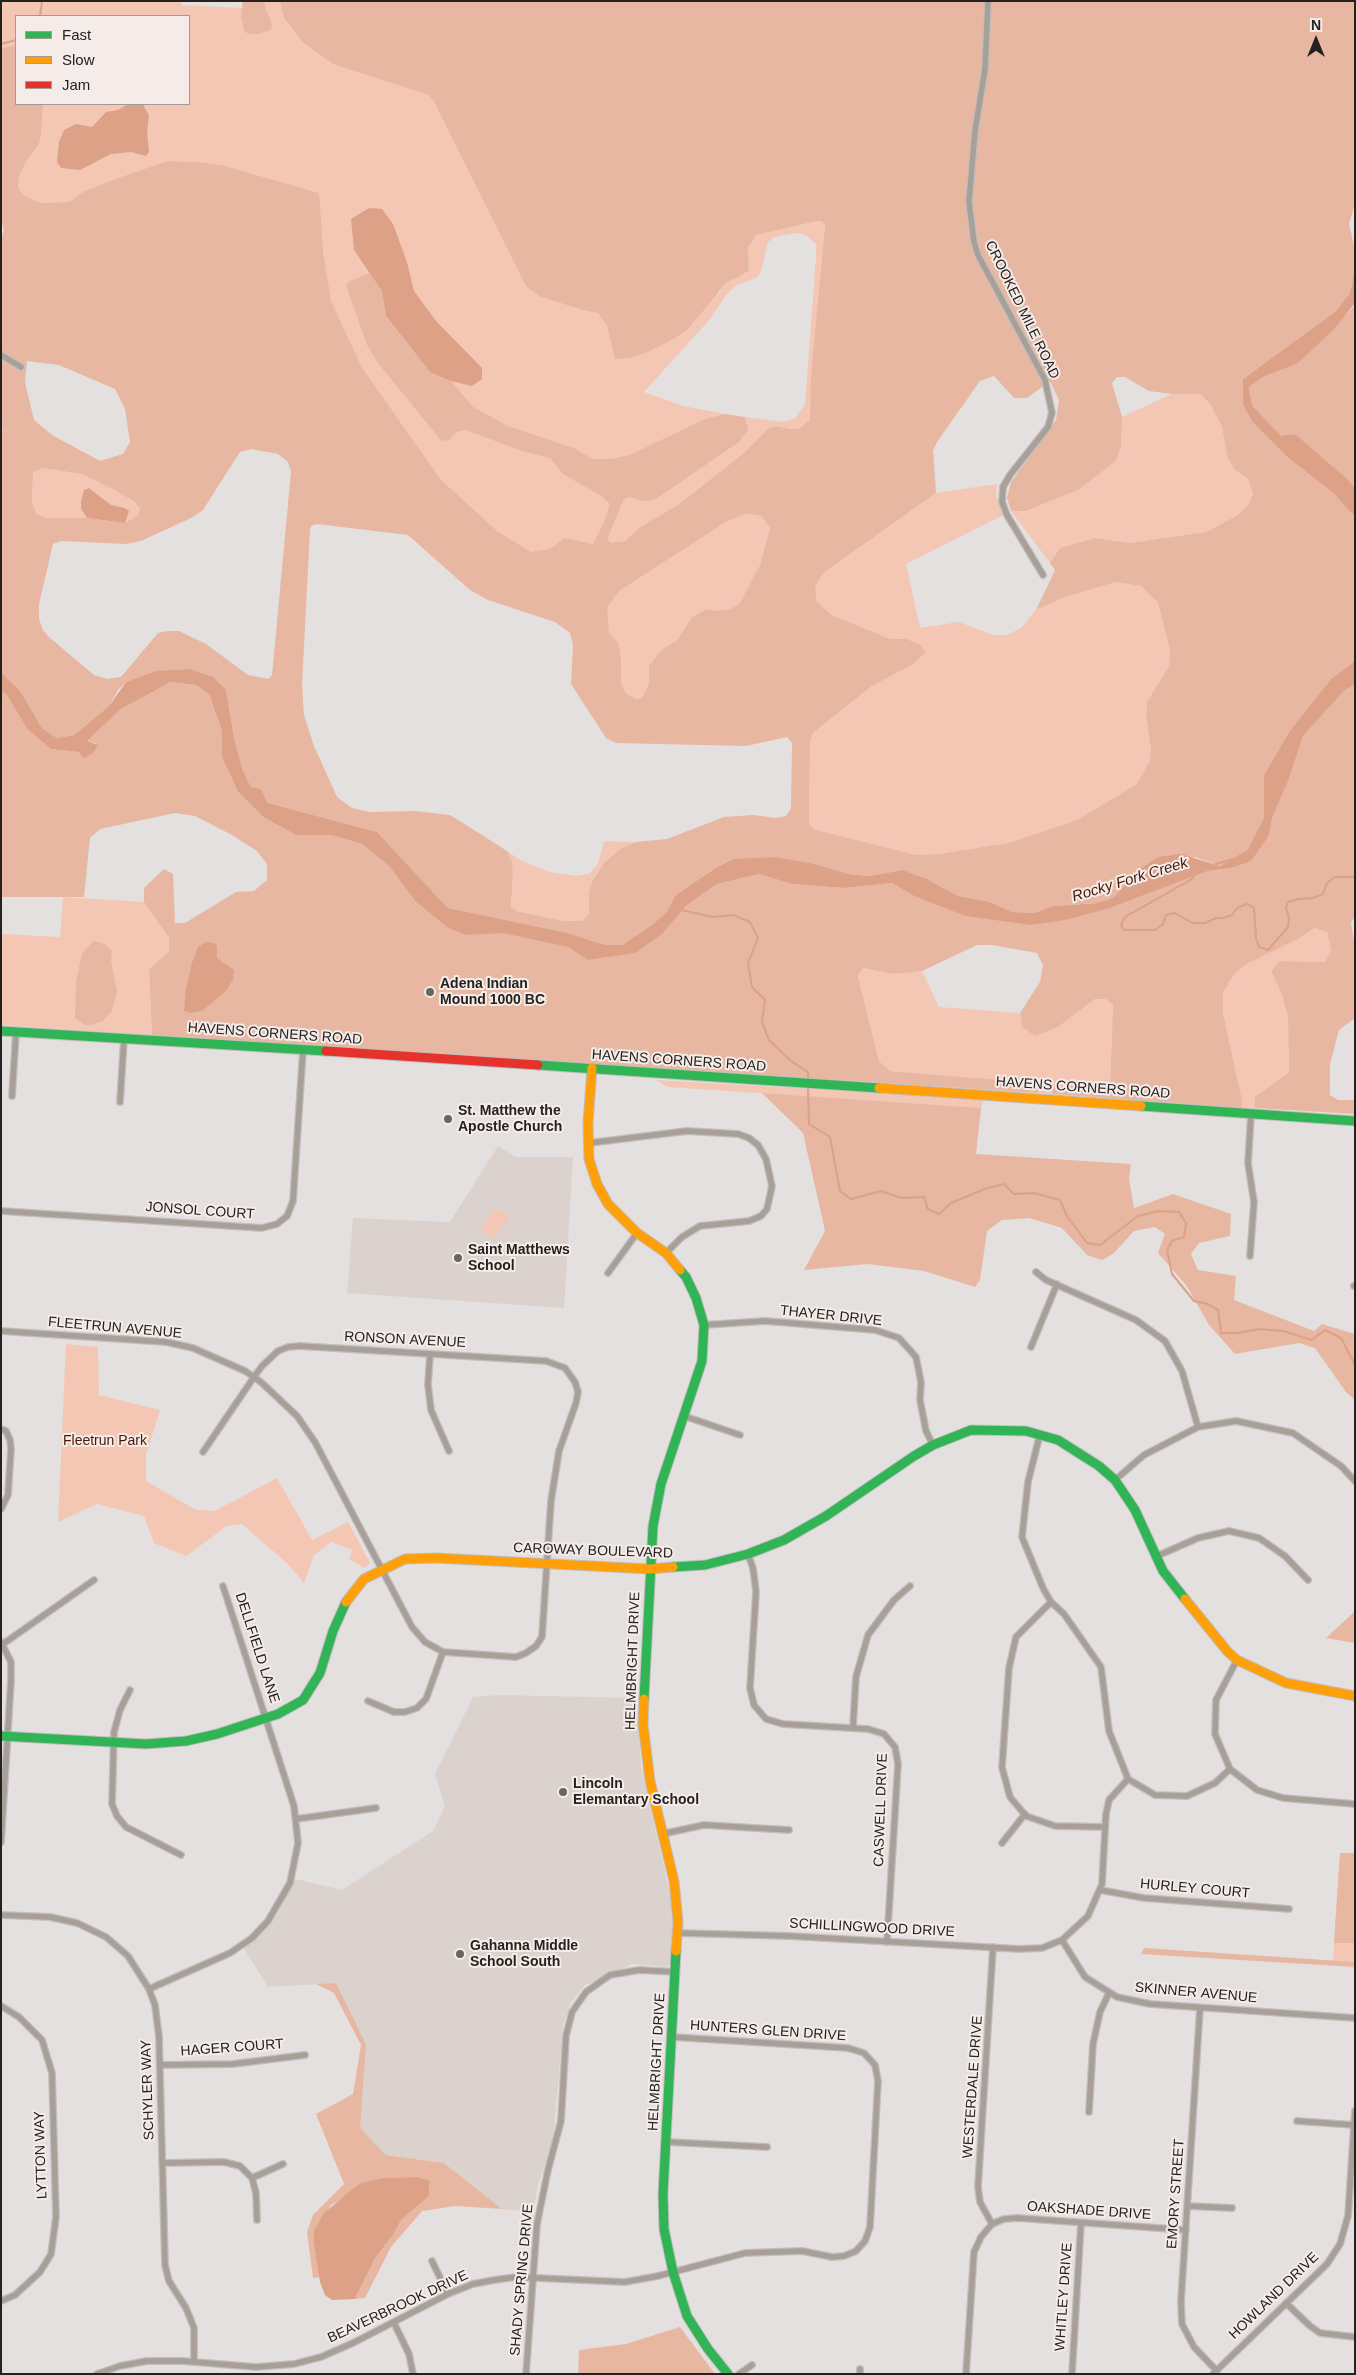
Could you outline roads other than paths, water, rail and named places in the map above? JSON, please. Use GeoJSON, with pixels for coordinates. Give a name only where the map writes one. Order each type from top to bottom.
{"type":"FeatureCollection","features":[{"type":"Feature","properties":{"kind":"street","name":"CROOKED MILE ROAD"},"geometry":{"type":"LineString","coordinates":[[988,1],[986,60],[969,202],[974,242],[978,255],[1045,380],[1052,413],[1048,427],[1010,475],[1003,488],[1002,502],[1007,515],[1043,574]]}},
{"type":"Feature","properties":{"kind":"street"},"geometry":{"type":"LineString","coordinates":[[1,355],[21,366]]}},
{"type":"Feature","properties":{"kind":"street","name":"HAVENS CORNERS ROAD"},"geometry":{"type":"LineString","coordinates":[[1,1031],[592,1068],[1355,1121]]}},
{"type":"Feature","properties":{"kind":"street"},"geometry":{"type":"LineString","coordinates":[[12,1096],[16,1032]]}},
{"type":"Feature","properties":{"kind":"street"},"geometry":{"type":"LineString","coordinates":[[120,1102],[124,1039]]}},
{"type":"Feature","properties":{"kind":"street","name":"JONSOL COURT"},"geometry":{"type":"LineString","coordinates":[[1,1211],[262,1228],[277,1224],[287,1216],[293,1201],[303,1050]]}},
{"type":"Feature","properties":{"kind":"street","name":"HELMBRIGHT DRIVE"},"geometry":{"type":"LineString","coordinates":[[592,1068],[589,1158],[597,1184],[608,1204],[637,1234],[666,1254],[686,1277],[696,1298],[704,1325],[702,1361],[661,1484],[653,1526],[643,1724],[650,1781],[674,1881],[678,1933],[664,2229],[673,2272],[687,2316],[708,2349],[728,2374]]}},
{"type":"Feature","properties":{"kind":"street"},"geometry":{"type":"LineString","coordinates":[[1250,1256],[1254,1202],[1248,1163],[1251,1114]]}},
{"type":"Feature","properties":{"kind":"street"},"geometry":{"type":"LineString","coordinates":[[589,1143],[674,1132],[738,1134],[749,1138],[758,1145],[766,1159],[772,1186],[770,1201],[761,1216],[749,1221],[700,1226],[682,1236],[666,1254]]}},
{"type":"Feature","properties":{"kind":"street"},"geometry":{"type":"LineString","coordinates":[[608,1273],[637,1234]]}},
{"type":"Feature","properties":{"kind":"street"},"geometry":{"type":"LineString","coordinates":[[1036,1272],[1057,1284],[1136,1320],[1165,1341],[1182,1372],[1198,1427]]}},
{"type":"Feature","properties":{"kind":"street"},"geometry":{"type":"LineString","coordinates":[[1031,1347],[1057,1284]]}},
{"type":"Feature","properties":{"kind":"street","name":"THAYER DRIVE"},"geometry":{"type":"LineString","coordinates":[[704,1325],[765,1321],[875,1330],[899,1338],[916,1357],[921,1382],[920,1400],[926,1431],[933,1445]]}},
{"type":"Feature","properties":{"kind":"street","name":"FLEETRUN AVENUE"},"geometry":{"type":"LineString","coordinates":[[1,1331],[166,1342],[193,1348],[254,1377],[298,1416],[315,1442],[412,1627],[425,1642],[442,1652]]}},
{"type":"Feature","properties":{"kind":"street","name":"RONSON AVENUE"},"geometry":{"type":"LineString","coordinates":[[203,1452],[262,1366],[278,1351],[288,1347],[300,1346],[546,1361],[565,1368],[575,1382],[578,1392],[559,1451],[551,1501],[547,1564]]}},
{"type":"Feature","properties":{"kind":"street"},"geometry":{"type":"LineString","coordinates":[[430,1354],[428,1385],[431,1410],[448,1451]]}},
{"type":"Feature","properties":{"kind":"street"},"geometry":{"type":"LineString","coordinates":[[684,1416],[740,1435]]}},
{"type":"Feature","properties":{"kind":"street"},"geometry":{"type":"LineString","coordinates":[[1115,1480],[1144,1455],[1198,1427],[1236,1421],[1293,1433],[1341,1466],[1355,1481]]}},
{"type":"Feature","properties":{"kind":"street"},"geometry":{"type":"LineString","coordinates":[[1,1429],[6,1431],[11,1449],[8,1495],[1,1509]]}},
{"type":"Feature","properties":{"kind":"street","name":"CAROWAY BOULEVARD"},"geometry":{"type":"LineString","coordinates":[[4,1736],[146,1744],[186,1741],[266,1718],[278,1714],[303,1700],[320,1673],[333,1631],[348,1597],[364,1579],[405,1559],[436,1558],[650,1569],[698,1566],[748,1554],[784,1540],[826,1516],[933,1445],[971,1430],[1026,1431],[1040,1434],[1058,1440],[1099,1466],[1115,1480],[1135,1510],[1163,1571],[1228,1652],[1237,1660],[1286,1683],[1355,1696]]}},
{"type":"Feature","properties":{"kind":"street"},"geometry":{"type":"LineString","coordinates":[[1040,1434],[1028,1482],[1022,1537],[1042,1588],[1051,1602],[1064,1614],[1101,1667],[1110,1731],[1128,1779],[1156,1795],[1187,1796],[1215,1783],[1230,1769]]}},
{"type":"Feature","properties":{"kind":"street"},"geometry":{"type":"LineString","coordinates":[[1157,1556],[1198,1538],[1228,1532],[1259,1538],[1285,1556],[1308,1580]]}},
{"type":"Feature","properties":{"kind":"street","name":"CASWELL DRIVE"},"geometry":{"type":"LineString","coordinates":[[748,1554],[753,1568],[756,1592],[750,1688],[754,1706],[766,1719],[783,1724],[853,1727],[884,1734],[895,1747],[898,1764],[887,1942]]}},
{"type":"Feature","properties":{"kind":"street"},"geometry":{"type":"LineString","coordinates":[[368,1701],[394,1712],[405,1712],[417,1708],[426,1699],[442,1652],[516,1657],[536,1646],[542,1637],[544,1626],[547,1564]]}},
{"type":"Feature","properties":{"kind":"street"},"geometry":{"type":"LineString","coordinates":[[1,1842],[4,1736],[11,1662],[2,1643],[94,1580]]}},
{"type":"Feature","properties":{"kind":"street","name":"DELLFIELD LANE"},"geometry":{"type":"LineString","coordinates":[[149,1989],[230,1953],[252,1938],[268,1921],[290,1883],[298,1843],[294,1806],[223,1586]]}},
{"type":"Feature","properties":{"kind":"street"},"geometry":{"type":"LineString","coordinates":[[853,1727],[856,1677],[868,1634],[894,1600],[910,1586]]}},
{"type":"Feature","properties":{"kind":"street"},"geometry":{"type":"LineString","coordinates":[[1051,1602],[1016,1637],[1009,1668],[1002,1768],[1010,1797],[1025,1814],[1055,1826],[1105,1828]]}},
{"type":"Feature","properties":{"kind":"street"},"geometry":{"type":"LineString","coordinates":[[1237,1660],[1216,1700],[1215,1734],[1230,1769],[1258,1790],[1283,1798],[1355,1804]]}},
{"type":"Feature","properties":{"kind":"street"},"geometry":{"type":"LineString","coordinates":[[130,1690],[120,1710],[114,1732],[112,1804],[117,1816],[126,1827],[181,1855]]}},
{"type":"Feature","properties":{"kind":"street"},"geometry":{"type":"LineString","coordinates":[[1062,1940],[1088,1916],[1100,1890],[1109,1800],[1128,1779]]}},
{"type":"Feature","properties":{"kind":"street"},"geometry":{"type":"LineString","coordinates":[[296,1819],[376,1808]]}},
{"type":"Feature","properties":{"kind":"street"},"geometry":{"type":"LineString","coordinates":[[1002,1843],[1025,1814]]}},
{"type":"Feature","properties":{"kind":"street"},"geometry":{"type":"LineString","coordinates":[[662,1834],[704,1825],[789,1830]]}},
{"type":"Feature","properties":{"kind":"street","name":"HURLEY COURT"},"geometry":{"type":"LineString","coordinates":[[1100,1890],[1144,1898],[1290,1909]]}},
{"type":"Feature","properties":{"kind":"street","name":"SCHYLER WAY"},"geometry":{"type":"LineString","coordinates":[[1,1915],[59,1919],[77,1923],[106,1937],[128,1956],[149,1989],[155,2005],[159,2036],[165,2265],[169,2281],[186,2308],[194,2328],[194,2362]]}},
{"type":"Feature","properties":{"kind":"street","name":"SCHILLINGWOOD DRIVE"},"geometry":{"type":"LineString","coordinates":[[678,1933],[993,1948],[1042,1948],[1062,1940]]}},
{"type":"Feature","properties":{"kind":"street","name":"SKINNER AVENUE"},"geometry":{"type":"LineString","coordinates":[[1062,1940],[1085,1977],[1117,1997],[1150,2004],[1355,2018]]}},
{"type":"Feature","properties":{"kind":"street","name":"WESTERDALE DRIVE"},"geometry":{"type":"LineString","coordinates":[[992,2224],[980,2202],[978,2187],[993,1948]]}},
{"type":"Feature","properties":{"kind":"street","name":"SHADY SPRING DRIVE"},"geometry":{"type":"LineString","coordinates":[[526,2374],[537,2224],[548,2170],[561,2121],[566,2036],[572,2012],[586,1992],[610,1976],[639,1970],[676,1972]]}},
{"type":"Feature","properties":{"kind":"street"},"geometry":{"type":"LineString","coordinates":[[1089,2112],[1092,2044],[1100,2012],[1109,1993]]}},
{"type":"Feature","properties":{"kind":"street","name":"LYTTON WAY"},"geometry":{"type":"LineString","coordinates":[[1,2006],[19,2017],[42,2040],[52,2073],[56,2218],[51,2254],[40,2272],[14,2294],[1,2301]]}},
{"type":"Feature","properties":{"kind":"street","name":"EMORY STREET"},"geometry":{"type":"LineString","coordinates":[[1200,2008],[1181,2301],[1182,2324],[1194,2347],[1215,2372]]}},
{"type":"Feature","properties":{"kind":"street","name":"HUNTERS GLEN DRIVE"},"geometry":{"type":"LineString","coordinates":[[672,2037],[848,2048],[864,2053],[875,2065],[878,2081],[870,2227],[865,2241],[856,2251]]}},
{"type":"Feature","properties":{"kind":"street","name":"HAGER COURT"},"geometry":{"type":"LineString","coordinates":[[160,2065],[233,2064],[305,2056]]}},
{"type":"Feature","properties":{"kind":"street","name":"HOWLAND DRIVE"},"geometry":{"type":"LineString","coordinates":[[1215,2372],[1327,2264],[1340,2244],[1348,2216],[1355,2111]]}},
{"type":"Feature","properties":{"kind":"street"},"geometry":{"type":"LineString","coordinates":[[1297,2121],[1354,2125]]}},
{"type":"Feature","properties":{"kind":"street"},"geometry":{"type":"LineString","coordinates":[[667,2142],[767,2147]]}},
{"type":"Feature","properties":{"kind":"street"},"geometry":{"type":"LineString","coordinates":[[162,2163],[224,2162],[240,2166],[252,2178],[256,2193],[257,2220]]}},
{"type":"Feature","properties":{"kind":"street"},"geometry":{"type":"LineString","coordinates":[[252,2178],[283,2164]]}},
{"type":"Feature","properties":{"kind":"street"},"geometry":{"type":"LineString","coordinates":[[1187,2206],[1232,2208]]}},
{"type":"Feature","properties":{"kind":"street","name":"OAKSHADE DRIVE"},"geometry":{"type":"LineString","coordinates":[[992,2224],[1004,2219],[1018,2218],[1186,2230]]}},
{"type":"Feature","properties":{"kind":"street","name":"WHITLEY DRIVE"},"geometry":{"type":"LineString","coordinates":[[1072,2374],[1081,2223]]}},
{"type":"Feature","properties":{"kind":"street"},"geometry":{"type":"LineString","coordinates":[[966,2374],[974,2252],[981,2237],[992,2224]]}},
{"type":"Feature","properties":{"kind":"street","name":"BEAVERBROOK DRIVE"},"geometry":{"type":"LineString","coordinates":[[97,2374],[120,2366],[147,2362],[194,2362],[256,2367],[294,2364],[321,2357],[394,2323],[448,2294],[473,2284],[494,2280],[533,2278],[625,2282],[673,2272],[745,2253],[802,2251],[844,2256],[856,2251]]}},
{"type":"Feature","properties":{"kind":"street"},"geometry":{"type":"LineString","coordinates":[[432,2261],[448,2294]]}},
{"type":"Feature","properties":{"kind":"street"},"geometry":{"type":"LineString","coordinates":[[1286,2303],[1320,2333],[1355,2337]]}},
{"type":"Feature","properties":{"kind":"street"},"geometry":{"type":"LineString","coordinates":[[394,2323],[409,2354],[413,2374]]}},
{"type":"Feature","properties":{"kind":"street"},"geometry":{"type":"LineString","coordinates":[[739,2374],[752,2365]]}},
{"type":"Feature","properties":{"kind":"water"},"geometry":{"type":"Polygon","coordinates":[[[126,105],[143,105],[149,115],[147,132],[149,152],[146,156],[131,152],[111,154],[80,170],[61,168],[57,162],[59,142],[64,130],[76,124],[92,127],[106,112],[118,110],[126,105]]]}},
{"type":"Feature","properties":{"kind":"water"},"geometry":{"type":"Polygon","coordinates":[[[369,208],[382,209],[393,224],[407,262],[414,291],[436,321],[482,368],[482,379],[472,386],[451,381],[430,372],[386,316],[382,291],[354,250],[351,219],[369,208]]]}},
{"type":"Feature","properties":{"kind":"water"},"geometry":{"type":"Polygon","coordinates":[[[1355,269],[1355,303],[1334,329],[1297,364],[1265,376],[1249,387],[1252,405],[1281,436],[1295,434],[1355,488],[1355,517],[1333,493],[1287,457],[1253,423],[1243,405],[1243,379],[1336,311],[1350,293],[1355,269]]]}},
{"type":"Feature","properties":{"kind":"water"},"geometry":{"type":"Polygon","coordinates":[[[89,488],[111,505],[125,508],[129,511],[125,523],[87,518],[81,509],[81,502],[84,490],[89,488]]]}},
{"type":"Feature","properties":{"kind":"water"},"geometry":{"type":"Polygon","coordinates":[[[1355,661],[1355,684],[1344,691],[1303,736],[1289,779],[1272,818],[1269,835],[1251,861],[1231,868],[1208,871],[1110,908],[1065,920],[1031,925],[966,916],[912,895],[892,883],[844,888],[792,884],[759,874],[717,884],[686,906],[663,933],[635,953],[587,960],[568,947],[503,933],[466,935],[448,928],[416,902],[389,866],[362,844],[331,835],[296,835],[263,817],[238,792],[222,757],[222,731],[209,694],[196,685],[171,682],[121,709],[87,741],[98,745],[93,753],[84,758],[79,752],[51,749],[27,729],[7,695],[1,690],[1,672],[21,692],[42,728],[57,738],[74,735],[109,706],[126,682],[155,671],[189,669],[213,677],[226,690],[234,738],[243,771],[251,787],[261,789],[268,803],[377,832],[448,908],[568,933],[605,945],[622,945],[652,925],[667,912],[675,896],[716,868],[734,859],[777,857],[815,864],[849,874],[869,876],[903,870],[927,879],[958,896],[990,902],[1012,912],[1034,913],[1053,906],[1101,903],[1114,897],[1136,872],[1158,857],[1181,854],[1220,866],[1247,850],[1264,818],[1264,775],[1289,732],[1331,679],[1355,661]]]}},
{"type":"Feature","properties":{"kind":"water"},"geometry":{"type":"Polygon","coordinates":[[[206,942],[214,943],[217,946],[217,958],[234,970],[233,980],[224,993],[202,1011],[190,1013],[184,1011],[186,989],[198,947],[206,942]]]}},
{"type":"Feature","properties":{"kind":"water"},"geometry":{"type":"Polygon","coordinates":[[[416,2177],[429,2180],[429,2196],[401,2220],[393,2235],[375,2258],[355,2299],[332,2300],[325,2295],[320,2282],[314,2244],[314,2231],[324,2213],[360,2183],[384,2178],[416,2177]]]}},
{"type":"Feature","properties":{"kind":"waterway"},"geometry":{"type":"LineString","coordinates":[[40,15],[42,1]]}},
{"type":"Feature","properties":{"kind":"waterway"},"geometry":{"type":"LineString","coordinates":[[1,44],[15,40]]}},
{"type":"Feature","properties":{"kind":"waterway","name":"Rocky Fork Creek"},"geometry":{"type":"LineString","coordinates":[[1216,864],[1233,859]]}},
{"type":"Feature","properties":{"kind":"waterway"},"geometry":{"type":"LineString","coordinates":[[1195,874],[1192,879],[1125,917],[1121,925],[1124,930],[1155,930],[1163,924],[1166,915],[1175,913],[1192,923],[1205,923],[1216,918],[1232,915],[1237,908],[1247,904],[1254,908],[1256,938],[1259,947],[1268,950],[1288,927],[1289,918],[1286,907],[1288,902],[1313,898],[1323,894],[1327,883],[1335,877],[1355,877]]}},
{"type":"Feature","properties":{"kind":"waterway","name":"Rocky Fork Creek"},"geometry":{"type":"LineString","coordinates":[[1097,904],[1107,901]]}},
{"type":"Feature","properties":{"kind":"waterway"},"geometry":{"type":"LineString","coordinates":[[681,910],[713,917],[733,915],[750,922],[758,938],[748,963],[752,987],[765,1000],[762,1022],[769,1040],[791,1061],[808,1072],[808,1079]]}},
{"type":"Feature","properties":{"kind":"waterway"},"geometry":{"type":"LineString","coordinates":[[808,1086],[809,1124],[830,1137],[840,1191],[851,1199],[881,1191],[901,1198],[924,1197],[928,1209],[939,1214],[951,1203],[987,1188],[1004,1184],[1014,1194],[1034,1193],[1060,1200],[1067,1216],[1087,1243],[1100,1245],[1138,1216],[1158,1211],[1179,1212],[1186,1223],[1184,1237],[1172,1241],[1167,1250],[1172,1274],[1194,1301],[1208,1304],[1218,1310],[1221,1333],[1237,1333],[1259,1329],[1283,1331],[1312,1340],[1325,1330],[1341,1338],[1355,1365]]}},
{"type":"Feature","properties":{"kind":"place","name":"Adena Indian Mound 1000 BC"},"geometry":{"type":"Point","coordinates":[430,992]}},
{"type":"Feature","properties":{"kind":"place","name":"St. Matthew the Apostle Church"},"geometry":{"type":"Point","coordinates":[448,1119]}},
{"type":"Feature","properties":{"kind":"place","name":"Saint Matthews School"},"geometry":{"type":"Point","coordinates":[458,1258]}},
{"type":"Feature","properties":{"kind":"place","name":"Lincoln Elemantary School"},"geometry":{"type":"Point","coordinates":[563,1792]}},
{"type":"Feature","properties":{"kind":"place","name":"Gahanna Middle School South"},"geometry":{"type":"Point","coordinates":[460,1954]}},
{"type":"Feature","properties":{"kind":"park label","name":"Fleetrun Park"},"geometry":{"type":"Point","coordinates":[105,1441]}}]}
